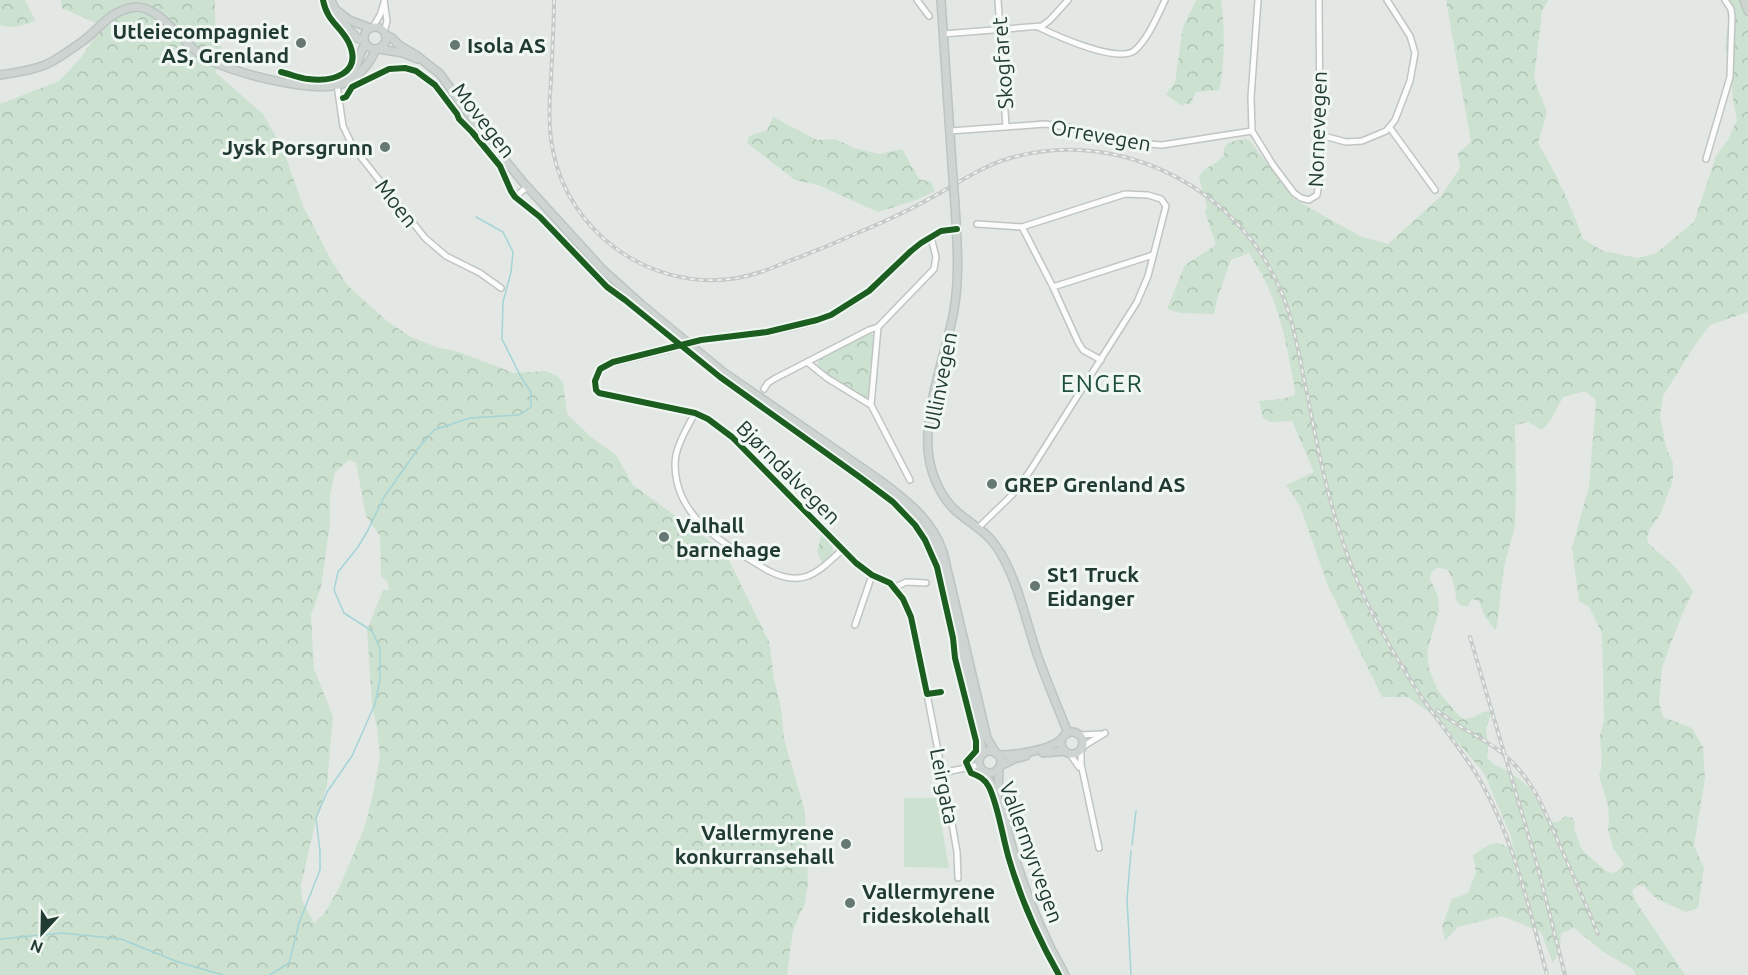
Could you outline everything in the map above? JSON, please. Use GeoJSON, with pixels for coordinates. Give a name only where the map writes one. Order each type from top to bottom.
{"type":"FeatureCollection","features":[{"type":"Feature","properties":{"kind":"main road"},"geometry":{"type":"LineString","coordinates":[[331,0],[339,19],[357,38],[370,49],[378,49]]}},
{"type":"Feature","properties":{"kind":"main road"},"geometry":{"type":"LineString","coordinates":[[941,0],[950,131]]}},
{"type":"Feature","properties":{"kind":"main road"},"geometry":{"type":"LineString","coordinates":[[1744,0],[1748,11]]}},
{"type":"Feature","properties":{"kind":"main road"},"geometry":{"type":"LineString","coordinates":[[0,75],[42,66],[77,45],[108,17],[136,7],[159,17],[200,55],[222,66],[243,73],[324,87],[344,83],[350,78],[356,69],[365,43],[364,35],[372,28]]}},
{"type":"Feature","properties":{"kind":"main road"},"geometry":{"type":"LineString","coordinates":[[335,9],[349,20],[372,28],[380,28],[385,34],[386,42],[365,67],[355,77],[350,78]]}},
{"type":"Feature","properties":{"kind":"main road","name":"Movegen"},"geometry":{"type":"LineString","coordinates":[[385,34],[440,74],[481,131],[527,187],[603,270],[667,327],[747,389],[863,469],[916,519],[937,546]]}},
{"type":"Feature","properties":{"kind":"main road","name":"Movegen"},"geometry":{"type":"LineString","coordinates":[[378,49],[403,53],[425,62]]}},
{"type":"Feature","properties":{"kind":"main road","name":"Ullinvegen"},"geometry":{"type":"LineString","coordinates":[[950,131],[958,271],[956,296],[930,418],[928,443],[931,467],[943,494],[955,510],[979,527],[997,547],[1010,572],[1038,656],[1068,733]]}},
{"type":"Feature","properties":{"kind":"main road","name":"Vallermyrvegen"},"geometry":{"type":"LineString","coordinates":[[937,546],[987,738],[1001,760],[998,798]]}},
{"type":"Feature","properties":{"kind":"main road","name":"Vallermyrvegen"},"geometry":{"type":"LineString","coordinates":[[937,546],[981,737],[982,749],[979,765],[998,798],[1026,892],[1042,932],[1065,975]]}},
{"type":"Feature","properties":{"kind":"main road"},"geometry":{"type":"LineString","coordinates":[[997,754],[1020,753],[1050,746],[1062,740],[1068,733],[1080,735],[1083,741],[1082,748],[1076,753],[1053,751],[1014,759],[1000,767]]}},
{"type":"Feature","properties":{"kind":"main road"},"geometry":{"type":"LineString","coordinates":[[1062,740],[1062,746],[1067,752]]}},
{"type":"Feature","properties":{"kind":"main road","name":"Vallermyrvegen"},"geometry":{"type":"LineString","coordinates":[[980,756],[987,751],[997,754]]}},
{"type":"Feature","properties":{"kind":"main road","name":"Vallermyrvegen"},"geometry":{"type":"LineString","coordinates":[[984,772],[992,773],[1000,767]]}},
{"type":"Feature","properties":{"kind":"street"},"geometry":{"type":"LineString","coordinates":[[916,0],[929,16]]}},
{"type":"Feature","properties":{"kind":"street","name":"Skogfaret"},"geometry":{"type":"LineString","coordinates":[[998,0],[1006,127]]}},
{"type":"Feature","properties":{"kind":"street"},"geometry":{"type":"LineString","coordinates":[[944,34],[1038,27],[1050,20],[1068,0]]}},
{"type":"Feature","properties":{"kind":"street"},"geometry":{"type":"LineString","coordinates":[[1038,27],[1102,52],[1125,55],[1142,42],[1166,0]]}},
{"type":"Feature","properties":{"kind":"street"},"geometry":{"type":"LineString","coordinates":[[1252,131],[1251,97],[1258,0]]}},
{"type":"Feature","properties":{"kind":"street","name":"Nornevegen"},"geometry":{"type":"LineString","coordinates":[[1252,131],[1273,165],[1294,192],[1301,198],[1309,200],[1315,197],[1318,190],[1320,135],[1318,0]]}},
{"type":"Feature","properties":{"kind":"street"},"geometry":{"type":"LineString","coordinates":[[1320,135],[1341,141],[1356,142],[1370,139],[1390,128],[1397,116],[1410,81],[1415,53],[1410,36],[1388,0]]}},
{"type":"Feature","properties":{"kind":"street"},"geometry":{"type":"LineString","coordinates":[[1393,6],[1400,0]]}},
{"type":"Feature","properties":{"kind":"street"},"geometry":{"type":"LineString","coordinates":[[1706,159],[1730,77],[1732,16],[1731,9],[1725,0]]}},
{"type":"Feature","properties":{"kind":"street"},"geometry":{"type":"LineString","coordinates":[[372,28],[380,15],[384,1]]}},
{"type":"Feature","properties":{"kind":"street"},"geometry":{"type":"LineString","coordinates":[[384,1],[387,21],[385,34]]}},
{"type":"Feature","properties":{"kind":"street","name":"Moen"},"geometry":{"type":"LineString","coordinates":[[337,85],[343,126],[353,147],[425,238],[446,256],[480,273],[501,288]]}},
{"type":"Feature","properties":{"kind":"street","name":"Orrevegen"},"geometry":{"type":"LineString","coordinates":[[950,131],[1036,124],[1055,125],[1125,141],[1162,145],[1252,131]]}},
{"type":"Feature","properties":{"kind":"street"},"geometry":{"type":"LineString","coordinates":[[1390,128],[1435,190]]}},
{"type":"Feature","properties":{"kind":"street"},"geometry":{"type":"LineString","coordinates":[[527,187],[515,196],[540,217],[600,281]]}},
{"type":"Feature","properties":{"kind":"street"},"geometry":{"type":"LineString","coordinates":[[977,224],[1022,226],[1125,194],[1148,195],[1161,200],[1166,210],[1145,285],[1137,302],[1030,471],[1012,495],[979,527]]}},
{"type":"Feature","properties":{"kind":"street"},"geometry":{"type":"LineString","coordinates":[[1022,226],[1078,342],[1083,350],[1101,360]]}},
{"type":"Feature","properties":{"kind":"street"},"geometry":{"type":"LineString","coordinates":[[764,388],[774,379],[878,327],[934,269],[936,257],[930,237],[941,231],[957,229]]}},
{"type":"Feature","properties":{"kind":"street","name":"Bjørndalvegen"},"geometry":{"type":"LineString","coordinates":[[894,588],[890,583],[872,576],[860,566],[719,426],[695,413],[605,395],[596,390],[597,375],[604,365],[701,340],[767,332],[831,315],[869,291],[910,251],[930,237]]}},
{"type":"Feature","properties":{"kind":"street"},"geometry":{"type":"LineString","coordinates":[[1053,287],[1153,255]]}},
{"type":"Feature","properties":{"kind":"street"},"geometry":{"type":"LineString","coordinates":[[871,405],[878,327]]}},
{"type":"Feature","properties":{"kind":"street"},"geometry":{"type":"LineString","coordinates":[[807,363],[871,405],[910,480]]}},
{"type":"Feature","properties":{"kind":"street"},"geometry":{"type":"LineString","coordinates":[[695,413],[678,447],[674,468],[682,498],[710,533],[767,570],[790,579],[806,578],[816,573],[843,549]]}},
{"type":"Feature","properties":{"kind":"street"},"geometry":{"type":"LineString","coordinates":[[855,625],[872,576]]}},
{"type":"Feature","properties":{"kind":"street"},"geometry":{"type":"LineString","coordinates":[[894,588],[906,582],[926,583]]}},
{"type":"Feature","properties":{"kind":"street","name":"Leirgata"},"geometry":{"type":"LineString","coordinates":[[894,588],[903,599],[910,617],[927,694],[957,852],[958,878]]}},
{"type":"Feature","properties":{"kind":"street"},"geometry":{"type":"LineString","coordinates":[[927,694],[941,692]]}},
{"type":"Feature","properties":{"kind":"street"},"geometry":{"type":"LineString","coordinates":[[1080,735],[1103,734],[1082,748],[1080,761],[1099,848]]}},
{"type":"Feature","properties":{"kind":"street"},"geometry":{"type":"LineString","coordinates":[[1067,752],[1083,774]]}},
{"type":"Feature","properties":{"kind":"street"},"geometry":{"type":"LineString","coordinates":[[942,773],[979,765]]}},
{"type":"Feature","properties":{"kind":"green space"},"geometry":{"type":"Polygon","coordinates":[[[0,0],[25,0],[35,20],[18,26],[0,25],[0,0]]]}},
{"type":"Feature","properties":{"kind":"green space"},"geometry":{"type":"Polygon","coordinates":[[[61,0],[215,0],[217,36],[226,55],[215,72],[263,114],[283,149],[303,206],[331,260],[347,285],[387,321],[411,337],[514,373],[546,371],[557,376],[563,382],[567,414],[591,437],[616,455],[633,485],[725,552],[769,642],[784,739],[805,812],[808,884],[805,903],[793,930],[787,975],[0,975],[0,104],[59,81],[79,60],[98,33],[98,24],[62,8],[61,0]],[[349,460],[335,472],[330,496],[330,523],[321,587],[311,615],[314,669],[333,716],[327,785],[315,824],[301,885],[302,900],[314,923],[324,914],[340,886],[365,826],[380,757],[372,704],[367,630],[383,590],[389,590],[387,581],[381,576],[380,536],[366,516],[356,463],[349,460]]]}},
{"type":"Feature","properties":{"kind":"green space"},"geometry":{"type":"Polygon","coordinates":[[[1196,0],[1221,0],[1224,45],[1221,81],[1219,90],[1196,92],[1190,104],[1180,105],[1166,94],[1175,82],[1183,27],[1196,0]]]}},
{"type":"Feature","properties":{"kind":"green space"},"geometry":{"type":"Polygon","coordinates":[[[1446,0],[1548,0],[1542,12],[1534,79],[1547,112],[1538,143],[1563,190],[1583,239],[1603,251],[1638,258],[1656,253],[1694,222],[1716,156],[1728,140],[1737,120],[1730,67],[1725,48],[1729,17],[1722,0],[1748,0],[1748,312],[1710,325],[1663,396],[1660,415],[1666,448],[1673,463],[1673,480],[1661,513],[1647,537],[1648,543],[1677,569],[1693,591],[1662,667],[1659,703],[1663,717],[1692,728],[1703,747],[1705,778],[1694,846],[1704,868],[1698,908],[1686,912],[1657,899],[1644,886],[1638,885],[1632,891],[1636,902],[1685,975],[1636,975],[1633,969],[1605,953],[1574,928],[1561,933],[1560,950],[1553,963],[1541,932],[1502,916],[1458,927],[1445,941],[1442,927],[1452,899],[1468,893],[1476,872],[1473,855],[1497,843],[1514,851],[1511,836],[1484,773],[1437,718],[1408,697],[1382,697],[1328,586],[1300,506],[1286,485],[1314,472],[1292,421],[1271,422],[1263,418],[1259,401],[1282,399],[1295,395],[1295,389],[1280,318],[1267,286],[1249,253],[1231,260],[1214,314],[1180,313],[1167,309],[1184,267],[1216,245],[1205,212],[1207,207],[1199,177],[1204,170],[1221,159],[1225,147],[1230,142],[1246,139],[1250,141],[1293,198],[1299,202],[1362,237],[1388,244],[1441,196],[1460,168],[1458,153],[1471,142],[1446,0]],[[1585,391],[1563,397],[1550,421],[1542,430],[1528,422],[1515,425],[1515,526],[1504,567],[1497,626],[1495,630],[1484,615],[1479,601],[1472,599],[1468,606],[1462,606],[1457,602],[1450,574],[1447,569],[1437,568],[1431,572],[1430,579],[1438,596],[1439,610],[1427,652],[1429,670],[1439,692],[1459,716],[1464,719],[1483,712],[1491,713],[1486,729],[1487,757],[1493,764],[1510,772],[1529,787],[1552,822],[1558,822],[1565,816],[1573,818],[1574,829],[1582,850],[1606,871],[1613,873],[1624,864],[1613,848],[1608,829],[1608,806],[1599,775],[1602,765],[1600,736],[1604,719],[1602,633],[1589,607],[1579,601],[1572,548],[1589,486],[1596,400],[1585,391]]]}},
{"type":"Feature","properties":{"kind":"green space"},"geometry":{"type":"Polygon","coordinates":[[[774,116],[817,140],[835,139],[854,148],[879,154],[902,149],[919,179],[931,182],[935,191],[916,200],[878,212],[818,185],[795,180],[747,143],[749,136],[767,130],[774,116]]]}},
{"type":"Feature","properties":{"kind":"green space"},"geometry":{"type":"Polygon","coordinates":[[[870,333],[874,335],[872,393],[865,398],[819,370],[817,366],[822,357],[870,333]]]}},
{"type":"Feature","properties":{"kind":"green space"},"geometry":{"type":"Polygon","coordinates":[[[822,533],[832,544],[833,552],[822,563],[817,551],[822,533]]]}},
{"type":"Feature","properties":{"kind":"green space"},"geometry":{"type":"Polygon","coordinates":[[[904,798],[937,798],[949,868],[904,867],[904,798]]]}},
{"type":"Feature","properties":{"kind":"waterway"},"geometry":{"type":"LineString","coordinates":[[270,975],[289,963],[299,923],[320,870],[316,818],[327,792],[352,756],[375,704],[380,680],[380,648],[372,631],[344,613],[334,590],[338,572],[358,547],[384,497],[434,430],[470,418],[519,415],[531,407],[531,392],[502,339],[503,302],[511,272],[513,252],[503,232],[476,217]]}},
{"type":"Feature","properties":{"kind":"waterway"},"geometry":{"type":"LineString","coordinates":[[1132,845],[1136,811]]}},
{"type":"Feature","properties":{"kind":"waterway"},"geometry":{"type":"LineString","coordinates":[[1131,851],[1127,899],[1131,975]]}},
{"type":"Feature","properties":{"kind":"waterway"},"geometry":{"type":"LineString","coordinates":[[0,939],[62,933],[121,939],[178,962],[223,975]]}},
{"type":"Feature","properties":{"kind":"railway"},"geometry":{"type":"LineString","coordinates":[[554,0],[549,107],[551,142],[562,180],[576,207],[594,230],[617,249],[642,264],[670,275],[700,280],[730,279],[760,272],[891,218],[991,165],[1035,152],[1077,150],[1139,161],[1178,178],[1222,208],[1257,248],[1282,292],[1295,337],[1326,485],[1345,549],[1375,618],[1401,665],[1459,748],[1493,805],[1520,876],[1547,975]]}},
{"type":"Feature","properties":{"kind":"railway"},"geometry":{"type":"LineString","coordinates":[[1470,637],[1538,868],[1565,975]]}},
{"type":"Feature","properties":{"kind":"railway"},"geometry":{"type":"LineString","coordinates":[[1437,710],[1501,752],[1526,778],[1545,811],[1598,934]]}},
{"type":"Feature","properties":{"kind":"cycle path"},"geometry":{"type":"LineString","coordinates":[[281,72],[317,80],[335,77],[349,69],[352,62],[349,43],[331,19],[323,0]]}},
{"type":"Feature","properties":{"kind":"cycle path"},"geometry":{"type":"LineString","coordinates":[[343,98],[352,87],[389,69],[405,68],[416,71],[435,85],[459,119],[500,166],[515,197],[540,217],[607,287],[720,377],[893,502],[915,525],[925,540],[937,567],[953,638],[955,658],[976,741],[976,751],[966,762],[971,773],[982,778],[989,787],[1019,889],[1037,933],[1059,975]]}},
{"type":"Feature","properties":{"kind":"cycle path"},"geometry":{"type":"LineString","coordinates":[[941,692],[927,694],[911,617],[903,599],[890,583],[872,575],[856,563],[732,437],[708,419],[695,413],[599,393],[596,390],[595,381],[600,369],[613,362],[701,340],[767,332],[831,315],[869,291],[921,243],[941,231],[957,229]]}},
{"type":"Feature","properties":{"kind":"place","name":"Utleiecompagniet AS, Grenland"},"geometry":{"type":"Point","coordinates":[301,43]}},
{"type":"Feature","properties":{"kind":"place","name":"Isola AS"},"geometry":{"type":"Point","coordinates":[455,45]}},
{"type":"Feature","properties":{"kind":"place","name":"Jysk Porsgrunn"},"geometry":{"type":"Point","coordinates":[385,147]}},
{"type":"Feature","properties":{"kind":"place","name":"GREP Grenland AS"},"geometry":{"type":"Point","coordinates":[992,484]}},
{"type":"Feature","properties":{"kind":"place","name":"Valhall barnehage"},"geometry":{"type":"Point","coordinates":[664,537]}},
{"type":"Feature","properties":{"kind":"place","name":"St1 Truck Eidanger"},"geometry":{"type":"Point","coordinates":[1035,586]}},
{"type":"Feature","properties":{"kind":"place","name":"Vallermyrene konkurransehall"},"geometry":{"type":"Point","coordinates":[846,844]}},
{"type":"Feature","properties":{"kind":"place","name":"Vallermyrene rideskolehall"},"geometry":{"type":"Point","coordinates":[850,903]}},
{"type":"Feature","properties":{"kind":"district","name":"ENGER"},"geometry":{"type":"Point","coordinates":[1102,383]}}]}
